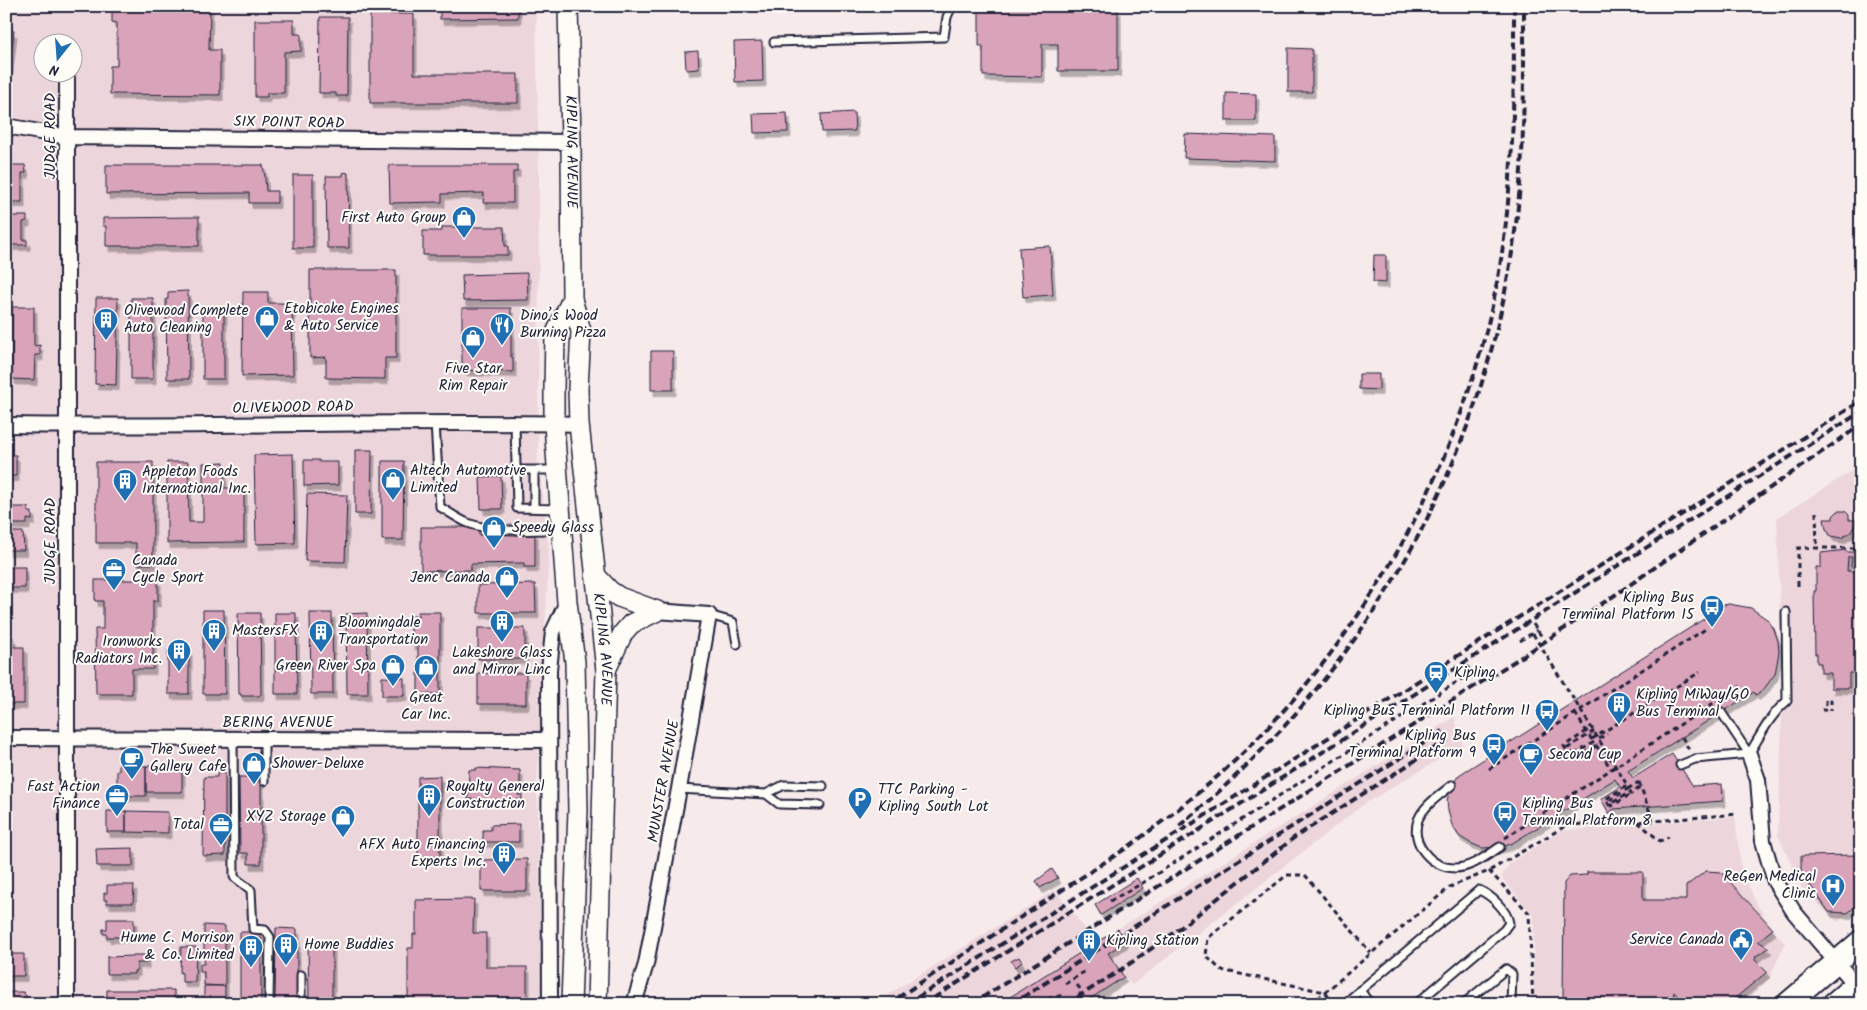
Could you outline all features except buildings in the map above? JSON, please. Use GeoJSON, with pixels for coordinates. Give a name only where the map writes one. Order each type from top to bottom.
{"type":"FeatureCollection","features":[{"type":"Feature","properties":{"kind":"main road","name":"KIPLING AVENUE"},"geometry":{"type":"LineString","coordinates":[[568,6],[572,299],[581,331],[578,389],[579,424],[606,670],[597,1004]]}},
{"type":"Feature","properties":{"kind":"main road","name":"KIPLING AVENUE"},"geometry":{"type":"LineString","coordinates":[[572,299],[554,335],[554,424],[567,602],[575,662],[578,810],[572,1004]]}},
{"type":"Feature","properties":{"kind":"main road"},"geometry":{"type":"LineString","coordinates":[[595,575],[619,597],[657,611]]}},
{"type":"Feature","properties":{"kind":"main road"},"geometry":{"type":"LineString","coordinates":[[606,670],[627,628],[640,618],[657,611]]}},
{"type":"Feature","properties":{"kind":"main road"},"geometry":{"type":"LineString","coordinates":[[1787,1004],[1861,941]]}},
{"type":"Feature","properties":{"kind":"main road"},"geometry":{"type":"LineString","coordinates":[[1833,1004],[1859,986]]}},
{"type":"Feature","properties":{"kind":"street","name":"JUDGE ROAD"},"geometry":{"type":"LineString","coordinates":[[67,1004],[68,82]]}},
{"type":"Feature","properties":{"kind":"street","name":"SIX POINT ROAD"},"geometry":{"type":"LineString","coordinates":[[6,126],[68,137],[571,142]]}},
{"type":"Feature","properties":{"kind":"street","name":"OLIVEWOOD ROAD"},"geometry":{"type":"LineString","coordinates":[[6,425],[579,424]]}},
{"type":"Feature","properties":{"kind":"street","name":"KIPLING AVENUE"},"geometry":{"type":"LineString","coordinates":[[550,1004],[548,670],[553,632],[567,602]]}},
{"type":"Feature","properties":{"kind":"street"},"geometry":{"type":"LineString","coordinates":[[657,611],[709,615]]}},
{"type":"Feature","properties":{"kind":"street","name":"MUNSTER AVENUE"},"geometry":{"type":"LineString","coordinates":[[634,1004],[644,976],[709,615]]}},
{"type":"Feature","properties":{"kind":"street","name":"BERING AVENUE"},"geometry":{"type":"LineString","coordinates":[[6,738],[549,740]]}},
{"type":"Feature","properties":{"kind":"street"},"geometry":{"type":"LineString","coordinates":[[1748,754],[1758,780],[1763,841],[1775,882],[1794,912],[1835,962],[1859,986]]}},
{"type":"Feature","properties":{"kind":"lane"},"geometry":{"type":"LineString","coordinates":[[774,42],[944,37],[947,17],[952,6]]}},
{"type":"Feature","properties":{"kind":"lane"},"geometry":{"type":"LineString","coordinates":[[435,423],[440,507],[468,523],[490,528],[562,529]]}},
{"type":"Feature","properties":{"kind":"lane"},"geometry":{"type":"LineString","coordinates":[[515,423],[517,508],[560,509]]}},
{"type":"Feature","properties":{"kind":"lane"},"geometry":{"type":"LineString","coordinates":[[516,470],[558,470]]}},
{"type":"Feature","properties":{"kind":"lane"},"geometry":{"type":"LineString","coordinates":[[534,470],[534,508]]}},
{"type":"Feature","properties":{"kind":"lane"},"geometry":{"type":"LineString","coordinates":[[1680,766],[1695,760],[1748,754],[1773,714],[1787,701],[1786,612]]}},
{"type":"Feature","properties":{"kind":"lane"},"geometry":{"type":"LineString","coordinates":[[709,615],[733,622],[737,644]]}},
{"type":"Feature","properties":{"kind":"lane"},"geometry":{"type":"LineString","coordinates":[[1721,712],[1748,754]]}},
{"type":"Feature","properties":{"kind":"lane"},"geometry":{"type":"LineString","coordinates":[[233,739],[234,877],[251,890],[253,929],[265,930],[270,937],[270,1004]]}},
{"type":"Feature","properties":{"kind":"lane"},"geometry":{"type":"LineString","coordinates":[[264,739],[264,781]]}},
{"type":"Feature","properties":{"kind":"lane"},"geometry":{"type":"LineString","coordinates":[[679,789],[766,794],[784,785],[823,786]]}},
{"type":"Feature","properties":{"kind":"lane"},"geometry":{"type":"LineString","coordinates":[[1452,785],[1429,803],[1418,820],[1416,833],[1420,846],[1428,857],[1440,865],[1454,868],[1469,865],[1500,848]]}},
{"type":"Feature","properties":{"kind":"lane"},"geometry":{"type":"LineString","coordinates":[[766,794],[779,804],[820,805]]}},
{"type":"Feature","properties":{"kind":"lane"},"geometry":{"type":"LineString","coordinates":[[1345,1003],[1479,890],[1487,893],[1508,916],[1509,923],[1504,930],[1416,1004]]}},
{"type":"Feature","properties":{"kind":"lane"},"geometry":{"type":"LineString","coordinates":[[1463,1004],[1506,969],[1512,974],[1511,1004]]}},
{"type":"Feature","properties":{"kind":"lane"},"geometry":{"type":"LineString","coordinates":[[301,975],[301,1004]]}},
{"type":"Feature","properties":{"kind":"lane"},"geometry":{"type":"LineString","coordinates":[[1360,990],[1370,1004]]}},
{"type":"Feature","properties":{"kind":"path"},"geometry":{"type":"LineString","coordinates":[[1816,512],[1817,547]]}},
{"type":"Feature","properties":{"kind":"path"},"geometry":{"type":"LineString","coordinates":[[1798,586],[1798,548],[1860,548]]}},
{"type":"Feature","properties":{"kind":"path"},"geometry":{"type":"LineString","coordinates":[[1534,624],[1542,638]]}},
{"type":"Feature","properties":{"kind":"path"},"geometry":{"type":"LineString","coordinates":[[1489,769],[1707,628]]}},
{"type":"Feature","properties":{"kind":"path"},"geometry":{"type":"LineString","coordinates":[[1520,641],[1537,630]]}},
{"type":"Feature","properties":{"kind":"path"},"geometry":{"type":"LineString","coordinates":[[1532,634],[1600,739],[1628,787]]}},
{"type":"Feature","properties":{"kind":"path"},"geometry":{"type":"LineString","coordinates":[[1466,666],[1475,681]]}},
{"type":"Feature","properties":{"kind":"path"},"geometry":{"type":"LineString","coordinates":[[1587,731],[1564,746],[1571,757],[1700,672]]}},
{"type":"Feature","properties":{"kind":"path"},"geometry":{"type":"LineString","coordinates":[[1110,901],[1141,884],[1471,673]]}},
{"type":"Feature","properties":{"kind":"path"},"geometry":{"type":"LineString","coordinates":[[1505,838],[1740,686]]}},
{"type":"Feature","properties":{"kind":"path"},"geometry":{"type":"LineString","coordinates":[[1822,710],[1826,710],[1826,700],[1830,700],[1830,710]]}},
{"type":"Feature","properties":{"kind":"path"},"geometry":{"type":"LineString","coordinates":[[1575,713],[1611,769]]}},
{"type":"Feature","properties":{"kind":"path"},"geometry":{"type":"LineString","coordinates":[[1594,731],[1568,748],[1576,759],[1594,742]]}},
{"type":"Feature","properties":{"kind":"path"},"geometry":{"type":"LineString","coordinates":[[1600,739],[1607,734]]}},
{"type":"Feature","properties":{"kind":"path"},"geometry":{"type":"LineString","coordinates":[[1641,787],[1612,806],[1608,801],[1639,782],[1641,787],[1653,821]]}},
{"type":"Feature","properties":{"kind":"path"},"geometry":{"type":"LineString","coordinates":[[1311,1004],[1450,887],[1489,871],[1567,825],[1653,821],[1738,814]]}},
{"type":"Feature","properties":{"kind":"path"},"geometry":{"type":"LineString","coordinates":[[1637,822],[1660,841],[1669,836]]}},
{"type":"Feature","properties":{"kind":"path"},"geometry":{"type":"LineString","coordinates":[[1489,871],[1528,913],[1533,1004]]}},
{"type":"Feature","properties":{"kind":"path"},"geometry":{"type":"LineString","coordinates":[[1334,1004],[1325,992],[1221,970],[1206,956],[1208,938],[1287,875],[1305,874],[1371,954]]}},
{"type":"Feature","properties":{"kind":"path"},"geometry":{"type":"LineString","coordinates":[[1065,984],[1087,970]]}},
{"type":"Feature","properties":{"kind":"path"},"geometry":{"type":"LineString","coordinates":[[1078,985],[1081,990],[1078,1004]]}},
{"type":"Feature","properties":{"kind":"path"},"geometry":{"type":"LineString","coordinates":[[1038,1001],[1063,995]]}},
{"type":"Feature","properties":{"kind":"shaded area"},"geometry":{"type":"Polygon","coordinates":[[[6,6],[536,6],[539,183],[538,461],[549,550],[537,785],[542,1004],[6,1004],[6,6]]]}},
{"type":"Feature","properties":{"kind":"shaded area"},"geometry":{"type":"Polygon","coordinates":[[[1854,6],[1861,6],[1861,94],[1854,94],[1854,6]]]}},
{"type":"Feature","properties":{"kind":"shaded area"},"geometry":{"type":"Polygon","coordinates":[[[1861,465],[1861,902],[1838,922],[1803,890],[1778,835],[1783,692],[1777,518],[1861,465]]]}},
{"type":"Feature","properties":{"kind":"shaded area"},"geometry":{"type":"Polygon","coordinates":[[[1454,717],[1463,745],[1364,804],[1132,985],[1119,971],[1108,953],[1125,941],[1118,929],[1454,717]]]}},
{"type":"Feature","properties":{"kind":"shaded area"},"geometry":{"type":"Polygon","coordinates":[[[1735,817],[1741,867],[1755,901],[1773,930],[1785,943],[1769,979],[1741,1004],[1534,1004],[1534,916],[1501,877],[1510,863],[1560,831],[1735,817]]]}},
{"type":"Feature","properties":{"kind":"shaded area"},"geometry":{"type":"Polygon","coordinates":[[[1055,890],[1096,943],[999,1004],[873,1004],[1055,890]]]}},
{"type":"Feature","properties":{"kind":"railway"},"geometry":{"type":"LineString","coordinates":[[888,1004],[1128,847],[1210,783],[1255,741],[1299,692],[1340,641],[1377,587],[1409,530],[1438,471],[1462,410],[1482,347],[1497,283],[1507,214],[1512,145],[1514,6]]}},
{"type":"Feature","properties":{"kind":"railway"},"geometry":{"type":"LineString","coordinates":[[1179,826],[1246,766],[1306,701],[1360,632],[1406,558],[1445,480],[1477,398],[1501,312],[1516,224],[1522,143],[1524,6]]}},
{"type":"Feature","properties":{"kind":"railway"},"geometry":{"type":"LineString","coordinates":[[907,1004],[1861,401]]}},
{"type":"Feature","properties":{"kind":"railway"},"geometry":{"type":"LineString","coordinates":[[924,1004],[1861,412]]}},
{"type":"Feature","properties":{"kind":"railway"},"geometry":{"type":"LineString","coordinates":[[972,1004],[1529,652],[1861,425]]}},
{"type":"Feature","properties":{"kind":"railway"},"geometry":{"type":"LineString","coordinates":[[1012,1004],[1443,731]]}},
{"type":"Feature","properties":{"kind":"railway"},"geometry":{"type":"LineString","coordinates":[[1067,1004],[1174,933],[1295,837],[1449,739]]}},
{"type":"Feature","properties":{"kind":"place","name":"First Auto Group"},"geometry":{"type":"Point","coordinates":[464,239]}},
{"type":"Feature","properties":{"kind":"place","name":"Etobicoke Engines & Auto Service"},"geometry":{"type":"Point","coordinates":[267,339]}},
{"type":"Feature","properties":{"kind":"place","name":"Olivewood Complete Auto Cleaning"},"geometry":{"type":"Point","coordinates":[106,341]}},
{"type":"Feature","properties":{"kind":"place","name":"Dino’s Wood Burning Pizza"},"geometry":{"type":"Point","coordinates":[502,346]}},
{"type":"Feature","properties":{"kind":"place","name":"Five Star Rim Repair"},"geometry":{"type":"Point","coordinates":[473,359]}},
{"type":"Feature","properties":{"kind":"place","name":"Altech Automotive Limited"},"geometry":{"type":"Point","coordinates":[393,501]}},
{"type":"Feature","properties":{"kind":"place","name":"Appleton Foods International Inc."},"geometry":{"type":"Point","coordinates":[125,502]}},
{"type":"Feature","properties":{"kind":"place","name":"Speedy Glass"},"geometry":{"type":"Point","coordinates":[494,549]}},
{"type":"Feature","properties":{"kind":"place","name":"Canada Cycle Sport"},"geometry":{"type":"Point","coordinates":[114,591]}},
{"type":"Feature","properties":{"kind":"place","name":"Jenc Canada"},"geometry":{"type":"Point","coordinates":[507,599]}},
{"type":"Feature","properties":{"kind":"place","name":"Kipling Bus Terminal Platform 15"},"geometry":{"type":"Point","coordinates":[1712,628]}},
{"type":"Feature","properties":{"kind":"place","name":"Lakeshore Glass and Mirror Linc"},"geometry":{"type":"Point","coordinates":[502,643]}},
{"type":"Feature","properties":{"kind":"place","name":"MastersFX"},"geometry":{"type":"Point","coordinates":[214,652]}},
{"type":"Feature","properties":{"kind":"place","name":"Bloomingdale Transportation"},"geometry":{"type":"Point","coordinates":[321,653]}},
{"type":"Feature","properties":{"kind":"place","name":"Ironworks Radiators Inc."},"geometry":{"type":"Point","coordinates":[179,672]}},
{"type":"Feature","properties":{"kind":"place","name":"Green River Spa"},"geometry":{"type":"Point","coordinates":[393,687]}},
{"type":"Feature","properties":{"kind":"place","name":"Great Car Inc."},"geometry":{"type":"Point","coordinates":[426,688]}},
{"type":"Feature","properties":{"kind":"place","name":"Kipling"},"geometry":{"type":"Point","coordinates":[1436,694]}},
{"type":"Feature","properties":{"kind":"place","name":"Kipling MiWay/GO Bus Terminal"},"geometry":{"type":"Point","coordinates":[1619,725]}},
{"type":"Feature","properties":{"kind":"place","name":"Kipling Bus Terminal Platform 11"},"geometry":{"type":"Point","coordinates":[1547,732]}},
{"type":"Feature","properties":{"kind":"place","name":"Kipling Bus Terminal Platform 9"},"geometry":{"type":"Point","coordinates":[1494,766]}},
{"type":"Feature","properties":{"kind":"place","name":"Second Cup"},"geometry":{"type":"Point","coordinates":[1531,776]}},
{"type":"Feature","properties":{"kind":"place","name":"The Sweet Gallery Cafe"},"geometry":{"type":"Point","coordinates":[132,780]}},
{"type":"Feature","properties":{"kind":"place","name":"Shower-Deluxe"},"geometry":{"type":"Point","coordinates":[254,785]}},
{"type":"Feature","properties":{"kind":"place","name":"Fast Action Finance"},"geometry":{"type":"Point","coordinates":[117,817]}},
{"type":"Feature","properties":{"kind":"place","name":"Royalty General Construction"},"geometry":{"type":"Point","coordinates":[429,817]}},
{"type":"Feature","properties":{"kind":"place","name":"TTC Parking - Kipling South Lot"},"geometry":{"type":"Point","coordinates":[860,820]}},
{"type":"Feature","properties":{"kind":"place","name":"Kipling Bus Terminal Platform 8"},"geometry":{"type":"Point","coordinates":[1505,834]}},
{"type":"Feature","properties":{"kind":"place","name":"XYZ Storage"},"geometry":{"type":"Point","coordinates":[343,838]}},
{"type":"Feature","properties":{"kind":"place","name":"Total"},"geometry":{"type":"Point","coordinates":[221,846]}},
{"type":"Feature","properties":{"kind":"place","name":"AFX Auto Financing Experts Inc."},"geometry":{"type":"Point","coordinates":[504,875]}},
{"type":"Feature","properties":{"kind":"place","name":"ReGen Medical Clinic"},"geometry":{"type":"Point","coordinates":[1833,907]}},
{"type":"Feature","properties":{"kind":"place","name":"Service Canada"},"geometry":{"type":"Point","coordinates":[1741,961]}},
{"type":"Feature","properties":{"kind":"place","name":"Kipling Station"},"geometry":{"type":"Point","coordinates":[1089,962]}},
{"type":"Feature","properties":{"kind":"place","name":"Home Buddies"},"geometry":{"type":"Point","coordinates":[286,966]}},
{"type":"Feature","properties":{"kind":"place","name":"Hume C. Morrison & Co. Limited"},"geometry":{"type":"Point","coordinates":[251,968]}}]}
